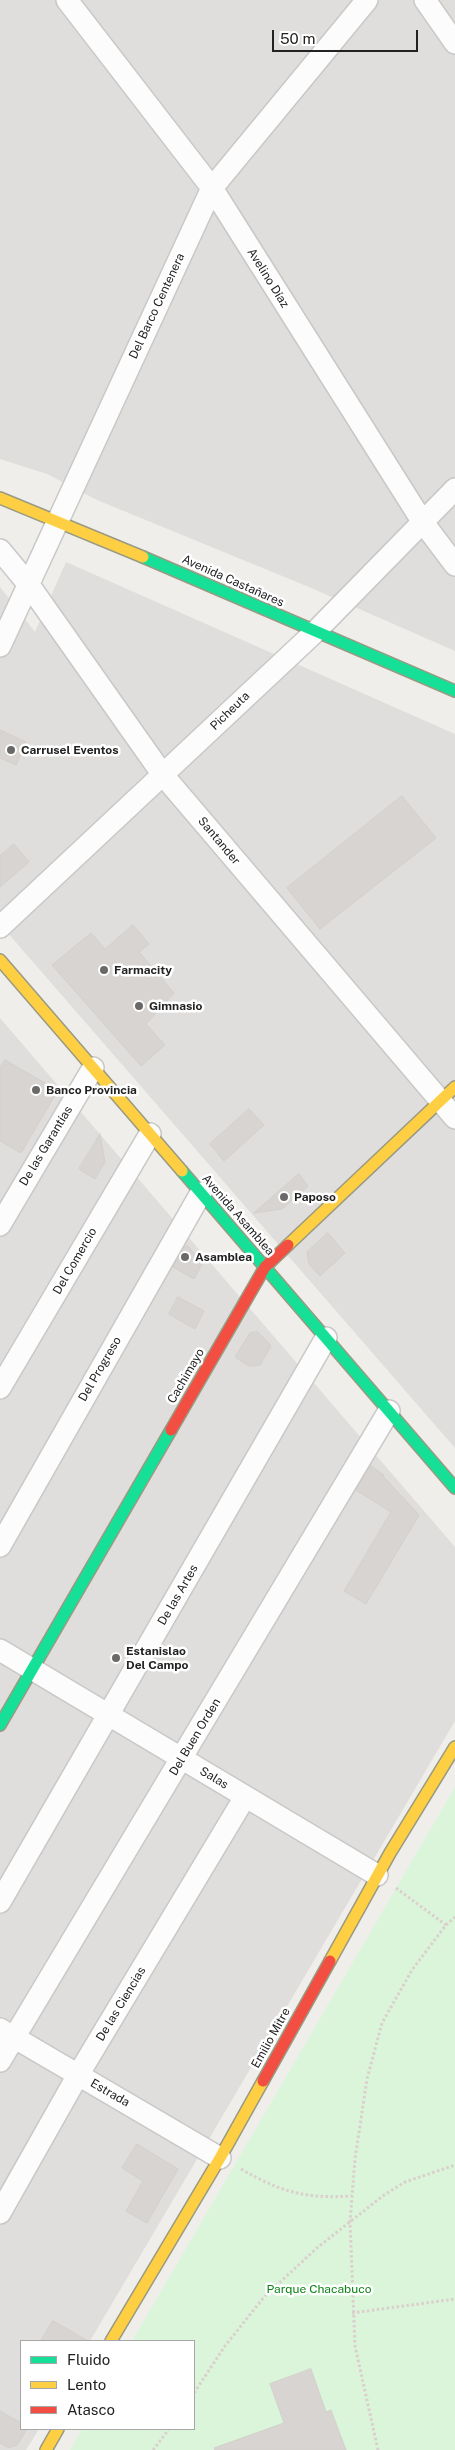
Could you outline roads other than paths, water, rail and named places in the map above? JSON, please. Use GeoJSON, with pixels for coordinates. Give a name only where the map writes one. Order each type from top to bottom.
{"type":"FeatureCollection","features":[{"type":"Feature","properties":{"kind":"street","name":"Avelino Díaz"},"geometry":{"type":"LineString","coordinates":[[67,0],[212,188],[422,521],[455,565]]}},
{"type":"Feature","properties":{"kind":"street","name":"Del Barco Centenera"},"geometry":{"type":"LineString","coordinates":[[0,646],[212,188],[368,0]]}},
{"type":"Feature","properties":{"kind":"street"},"geometry":{"type":"LineString","coordinates":[[425,0],[455,43]]}},
{"type":"Feature","properties":{"kind":"street","name":"Picheuta"},"geometry":{"type":"LineString","coordinates":[[0,927],[314,632],[455,489]]}},
{"type":"Feature","properties":{"kind":"street","name":"Avenida Castañares"},"geometry":{"type":"LineString","coordinates":[[0,498],[57,520],[455,691]]}},
{"type":"Feature","properties":{"kind":"street","name":"Santander"},"geometry":{"type":"LineString","coordinates":[[0,550],[29,585],[163,775],[448,1094],[455,1118]]}},
{"type":"Feature","properties":{"kind":"street","name":"Avenida Asamblea"},"geometry":{"type":"LineString","coordinates":[[0,960],[455,1488]]}},
{"type":"Feature","properties":{"kind":"street","name":"De las Garantías"},"geometry":{"type":"LineString","coordinates":[[0,1225],[93,1068]]}},
{"type":"Feature","properties":{"kind":"street","name":"Cachimayo"},"geometry":{"type":"LineString","coordinates":[[0,1725],[265,1267],[448,1094]]}},
{"type":"Feature","properties":{"kind":"street","name":"Del Comercio"},"geometry":{"type":"LineString","coordinates":[[0,1388],[150,1134]]}},
{"type":"Feature","properties":{"kind":"street","name":"Del Progreso"},"geometry":{"type":"LineString","coordinates":[[0,1546],[200,1193]]}},
{"type":"Feature","properties":{"kind":"street","name":"De las Artes"},"geometry":{"type":"LineString","coordinates":[[0,1902],[326,1338]]}},
{"type":"Feature","properties":{"kind":"street","name":"Del Buen Orden"},"geometry":{"type":"LineString","coordinates":[[0,2061],[7,2033],[182,1759],[389,1411]]}},
{"type":"Feature","properties":{"kind":"street","name":"Salas"},"geometry":{"type":"LineString","coordinates":[[0,1650],[377,1876]]}},
{"type":"Feature","properties":{"kind":"street","name":"Emilio Mitre"},"geometry":{"type":"LineString","coordinates":[[112,2340],[220,2158],[377,1876],[455,1747]]}},
{"type":"Feature","properties":{"kind":"street","name":"De las Ciencias"},"geometry":{"type":"LineString","coordinates":[[0,2213],[78,2074],[246,1797]]}},
{"type":"Feature","properties":{"kind":"street","name":"Estrada"},"geometry":{"type":"LineString","coordinates":[[7,2033],[220,2158]]}},
{"type":"Feature","properties":{"kind":"street"},"geometry":{"type":"LineString","coordinates":[[46,2450],[57,2430]]}},
{"type":"Feature","properties":{"kind":"place","name":"Carrusel Eventos"},"geometry":{"type":"Point","coordinates":[11,750]}},
{"type":"Feature","properties":{"kind":"place","name":"Farmacity"},"geometry":{"type":"Point","coordinates":[104,970]}},
{"type":"Feature","properties":{"kind":"place","name":"Gimnasio"},"geometry":{"type":"Point","coordinates":[139,1006]}},
{"type":"Feature","properties":{"kind":"place","name":"Banco Provincia"},"geometry":{"type":"Point","coordinates":[36,1090]}},
{"type":"Feature","properties":{"kind":"place","name":"Paposo"},"geometry":{"type":"Point","coordinates":[284,1197]}},
{"type":"Feature","properties":{"kind":"place","name":"Asamblea"},"geometry":{"type":"Point","coordinates":[185,1257]}},
{"type":"Feature","properties":{"kind":"place","name":"Estanislao Del Campo"},"geometry":{"type":"Point","coordinates":[116,1658]}},
{"type":"Feature","properties":{"kind":"park label","name":"Parque Chacabuco"},"geometry":{"type":"Point","coordinates":[319,2289]}}]}
